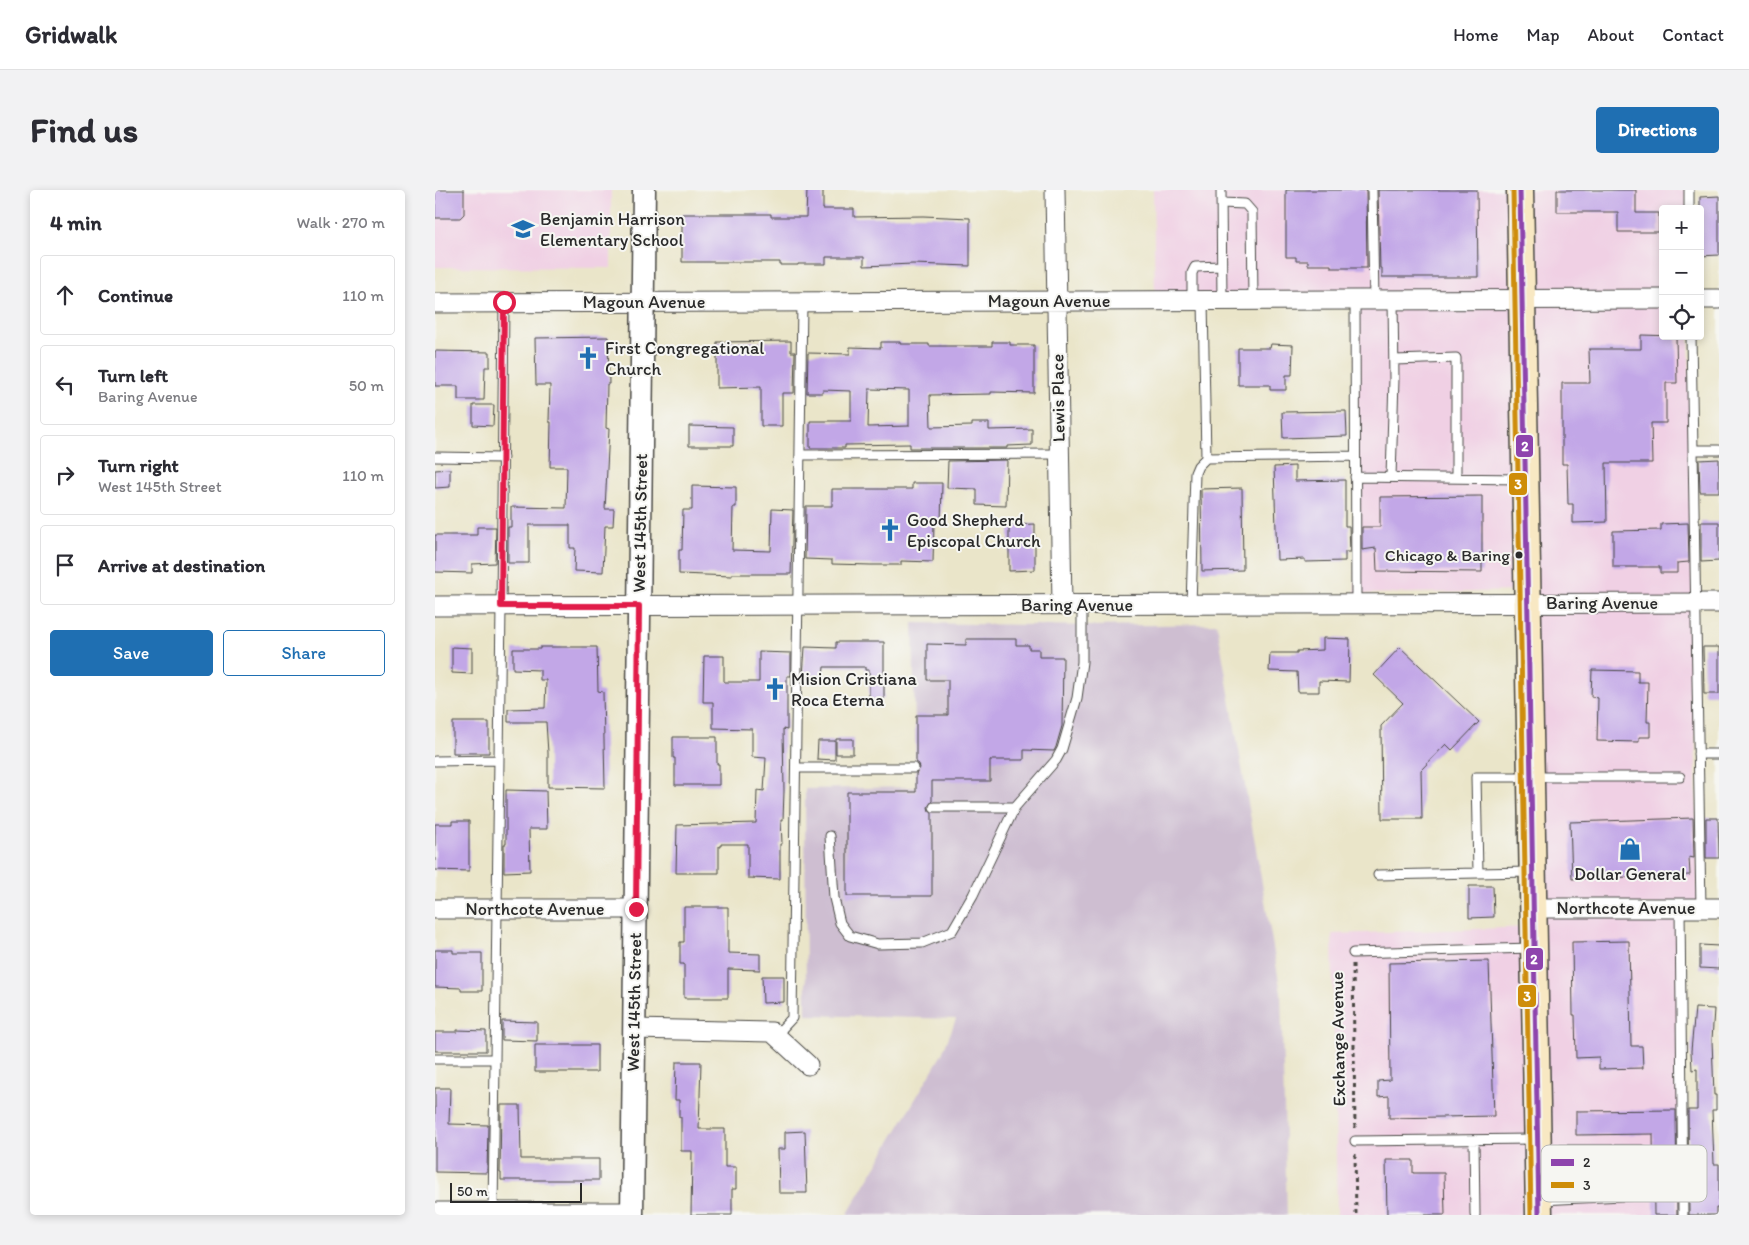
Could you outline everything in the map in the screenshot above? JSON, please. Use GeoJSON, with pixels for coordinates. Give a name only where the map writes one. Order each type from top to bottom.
{"type":"FeatureCollection","features":[{"type":"Feature","properties":{"kind":"main road"},"geometry":{"type":"LineString","coordinates":[[1520,190],[1539,1207]]}},
{"type":"Feature","properties":{"kind":"street","name":"West 145th Street"},"geometry":{"type":"LineString","coordinates":[[632,1213],[644,190]]}},
{"type":"Feature","properties":{"kind":"street","name":"Lewis Place"},"geometry":{"type":"LineString","coordinates":[[1055,190],[1062,605]]}},
{"type":"Feature","properties":{"kind":"street","name":"Magoun Avenue"},"geometry":{"type":"LineString","coordinates":[[435,303],[1659,299]]}},
{"type":"Feature","properties":{"kind":"street"},"geometry":{"type":"LineString","coordinates":[[1704,299],[1719,299]]}},
{"type":"Feature","properties":{"kind":"street","name":"Baring Avenue"},"geometry":{"type":"LineString","coordinates":[[435,606],[1719,603]]}},
{"type":"Feature","properties":{"kind":"street","name":"Northcote Avenue"},"geometry":{"type":"LineString","coordinates":[[1533,908],[1710,908]]}},
{"type":"Feature","properties":{"kind":"street","name":"Northcote Avenue"},"geometry":{"type":"LineString","coordinates":[[435,909],[636,909]]}},
{"type":"Feature","properties":{"kind":"street"},"geometry":{"type":"LineString","coordinates":[[634,1029],[766,1031],[777,1034],[808,1065]]}},
{"type":"Feature","properties":{"kind":"street"},"geometry":{"type":"LineString","coordinates":[[440,1213],[632,1213]]}},
{"type":"Feature","properties":{"kind":"lane"},"geometry":{"type":"LineString","coordinates":[[1221,190],[1222,301]]}},
{"type":"Feature","properties":{"kind":"lane"},"geometry":{"type":"LineString","coordinates":[[1356,604],[1355,456],[1372,190]]}},
{"type":"Feature","properties":{"kind":"lane"},"geometry":{"type":"LineString","coordinates":[[1689,190],[1689,205]]}},
{"type":"Feature","properties":{"kind":"lane"},"geometry":{"type":"LineString","coordinates":[[1221,204],[1245,204],[1252,212],[1253,300]]}},
{"type":"Feature","properties":{"kind":"lane"},"geometry":{"type":"LineString","coordinates":[[1206,458],[1197,301],[1192,274],[1195,267],[1221,266]]}},
{"type":"Feature","properties":{"kind":"lane"},"geometry":{"type":"LineString","coordinates":[[1391,477],[1394,360],[1393,300]]}},
{"type":"Feature","properties":{"kind":"lane"},"geometry":{"type":"LineString","coordinates":[[493,1212],[504,302]]}},
{"type":"Feature","properties":{"kind":"lane"},"geometry":{"type":"LineString","coordinates":[[777,1034],[792,1018],[799,455],[803,302]]}},
{"type":"Feature","properties":{"kind":"lane"},"geometry":{"type":"LineString","coordinates":[[1691,340],[1698,754],[1710,908]]}},
{"type":"Feature","properties":{"kind":"lane"},"geometry":{"type":"LineString","coordinates":[[1394,360],[1456,358],[1456,478]]}},
{"type":"Feature","properties":{"kind":"lane"},"geometry":{"type":"LineString","coordinates":[[1693,450],[1719,450]]}},
{"type":"Feature","properties":{"kind":"lane"},"geometry":{"type":"LineString","coordinates":[[799,455],[1059,454]]}},
{"type":"Feature","properties":{"kind":"lane"},"geometry":{"type":"LineString","coordinates":[[1191,604],[1195,473],[1198,466],[1206,458],[1355,456]]}},
{"type":"Feature","properties":{"kind":"lane"},"geometry":{"type":"LineString","coordinates":[[435,457],[503,458]]}},
{"type":"Feature","properties":{"kind":"lane"},"geometry":{"type":"LineString","coordinates":[[1355,477],[1525,479]]}},
{"type":"Feature","properties":{"kind":"lane"},"geometry":{"type":"LineString","coordinates":[[829,836],[834,898],[840,923],[851,936],[878,944],[922,943],[952,931],[973,895],[1015,807],[1056,760],[1061,749],[1077,698],[1082,662],[1082,605]]}},
{"type":"Feature","properties":{"kind":"lane"},"geometry":{"type":"LineString","coordinates":[[1698,754],[1719,754]]}},
{"type":"Feature","properties":{"kind":"lane"},"geometry":{"type":"LineString","coordinates":[[435,761],[499,760]]}},
{"type":"Feature","properties":{"kind":"lane"},"geometry":{"type":"LineString","coordinates":[[796,768],[914,768]]}},
{"type":"Feature","properties":{"kind":"lane"},"geometry":{"type":"LineString","coordinates":[[1478,873],[1476,777],[1680,776]]}},
{"type":"Feature","properties":{"kind":"lane"},"geometry":{"type":"LineString","coordinates":[[934,807],[1015,807]]}},
{"type":"Feature","properties":{"kind":"lane"},"geometry":{"type":"LineString","coordinates":[[1378,875],[1533,872]]}},
{"type":"Feature","properties":{"kind":"lane"},"geometry":{"type":"LineString","coordinates":[[1680,908],[1682,1145]]}},
{"type":"Feature","properties":{"kind":"lane","name":"Exchange Avenue"},"geometry":{"type":"LineString","coordinates":[[1353,953],[1534,948]]}},
{"type":"Feature","properties":{"kind":"lane"},"geometry":{"type":"LineString","coordinates":[[435,1059],[495,1059]]}},
{"type":"Feature","properties":{"kind":"lane"},"geometry":{"type":"LineString","coordinates":[[1474,1140],[1475,1215]]}},
{"type":"Feature","properties":{"kind":"lane"},"geometry":{"type":"LineString","coordinates":[[1355,1141],[1474,1140],[1555,1145]]}},
{"type":"Feature","properties":{"kind":"lane"},"geometry":{"type":"LineString","coordinates":[[1539,1207],[1582,1202]]}},
{"type":"Feature","properties":{"kind":"lane"},"geometry":{"type":"LineString","coordinates":[[1683,1202],[1683,1215]]}},
{"type":"Feature","properties":{"kind":"path","name":"Exchange Avenue"},"geometry":{"type":"LineString","coordinates":[[1353,953],[1356,1215]]}},
{"type":"Feature","properties":{"kind":"shaded area","name":"Benjamin Harrison Elementary School"},"geometry":{"type":"Polygon","coordinates":[[[435,190],[611,190],[611,268],[435,267],[435,190]]]}},
{"type":"Feature","properties":{"kind":"shaded area"},"geometry":{"type":"Polygon","coordinates":[[[1153,190],[1518,190],[1527,591],[1355,594],[1355,300],[1155,299],[1153,190]]]}},
{"type":"Feature","properties":{"kind":"shaded area"},"geometry":{"type":"Polygon","coordinates":[[[1522,190],[1686,190],[1687,205],[1659,205],[1659,340],[1689,340],[1698,905],[1536,905],[1522,190]]]}},
{"type":"Feature","properties":{"kind":"shaded area"},"geometry":{"type":"Polygon","coordinates":[[[913,623],[1092,626],[1217,624],[1281,993],[1287,1215],[847,1215],[942,1054],[956,1019],[806,1015],[805,789],[916,787],[913,623]]]}},
{"type":"Feature","properties":{"kind":"shaded area"},"geometry":{"type":"Polygon","coordinates":[[[1533,908],[1680,908],[1682,1145],[1541,1145],[1541,1202],[1683,1202],[1683,1215],[1337,1215],[1332,934],[1533,927],[1533,908]]]}},
{"type":"Feature","properties":{"kind":"building"},"geometry":{"type":"Polygon","coordinates":[[[435,190],[464,190],[464,214],[460,218],[435,218],[435,190]]]}},
{"type":"Feature","properties":{"kind":"building"},"geometry":{"type":"Polygon","coordinates":[[[807,190],[823,190],[823,209],[854,209],[854,217],[923,216],[970,218],[970,266],[913,264],[864,266],[864,257],[826,257],[826,264],[798,265],[780,265],[780,262],[682,262],[682,214],[771,214],[771,217],[806,217],[807,190]]]}},
{"type":"Feature","properties":{"kind":"building"},"geometry":{"type":"Polygon","coordinates":[[[1286,190],[1366,190],[1367,268],[1331,268],[1331,265],[1308,265],[1308,261],[1296,261],[1296,257],[1286,257],[1286,190]]]}},
{"type":"Feature","properties":{"kind":"building"},"geometry":{"type":"Polygon","coordinates":[[[1378,190],[1477,190],[1478,277],[1382,277],[1382,268],[1380,268],[1378,190]]]}},
{"type":"Feature","properties":{"kind":"building"},"geometry":{"type":"Polygon","coordinates":[[[1557,190],[1636,190],[1636,213],[1659,213],[1659,232],[1618,232],[1618,212],[1557,212],[1557,190]]]}},
{"type":"Feature","properties":{"kind":"building"},"geometry":{"type":"Polygon","coordinates":[[[1719,196],[1719,255],[1704,256],[1704,205],[1700,205],[1700,197],[1719,196]]]}},
{"type":"Feature","properties":{"kind":"building"},"geometry":{"type":"Polygon","coordinates":[[[1641,335],[1659,336],[1659,340],[1676,340],[1677,383],[1666,383],[1666,423],[1651,423],[1652,463],[1606,463],[1607,522],[1573,523],[1573,504],[1568,504],[1567,464],[1562,464],[1562,383],[1590,383],[1589,349],[1641,349],[1641,335]]]}},
{"type":"Feature","properties":{"kind":"building"},"geometry":{"type":"Polygon","coordinates":[[[608,337],[609,384],[607,384],[606,428],[609,429],[605,509],[614,509],[613,526],[605,526],[603,572],[574,571],[575,548],[570,548],[570,525],[529,525],[529,563],[508,563],[508,527],[511,527],[511,507],[566,508],[567,467],[550,467],[550,385],[536,385],[535,338],[608,337]]]}},
{"type":"Feature","properties":{"kind":"building"},"geometry":{"type":"Polygon","coordinates":[[[791,341],[791,352],[795,352],[794,393],[782,393],[782,426],[761,426],[761,387],[717,388],[717,342],[791,341]]]}},
{"type":"Feature","properties":{"kind":"building"},"geometry":{"type":"Polygon","coordinates":[[[881,342],[929,344],[929,346],[992,346],[992,342],[1010,342],[1010,345],[1034,345],[1034,393],[991,392],[991,394],[930,395],[931,427],[972,426],[972,423],[989,423],[989,430],[1032,429],[1032,445],[1007,446],[1007,448],[910,448],[910,444],[845,445],[845,448],[810,448],[810,421],[851,421],[851,391],[823,390],[823,393],[807,393],[808,353],[850,354],[850,347],[881,348],[881,342]],[[869,389],[868,427],[909,426],[909,390],[869,389]]]}},
{"type":"Feature","properties":{"kind":"building"},"geometry":{"type":"Polygon","coordinates":[[[1271,344],[1293,345],[1292,375],[1286,375],[1286,390],[1270,390],[1270,385],[1238,385],[1238,348],[1270,348],[1271,344]]]}},
{"type":"Feature","properties":{"kind":"building"},"geometry":{"type":"Polygon","coordinates":[[[435,351],[490,352],[490,367],[485,367],[484,400],[458,400],[458,386],[435,386],[435,351]]]}},
{"type":"Feature","properties":{"kind":"building"},"geometry":{"type":"Polygon","coordinates":[[[473,405],[494,405],[493,426],[473,425],[473,405]]]}},
{"type":"Feature","properties":{"kind":"building"},"geometry":{"type":"Polygon","coordinates":[[[1346,411],[1347,436],[1283,438],[1282,412],[1346,411]]]}},
{"type":"Feature","properties":{"kind":"building"},"geometry":{"type":"Polygon","coordinates":[[[689,426],[733,427],[733,446],[689,446],[689,426]]]}},
{"type":"Feature","properties":{"kind":"building"},"geometry":{"type":"Polygon","coordinates":[[[1719,459],[1719,492],[1700,492],[1699,460],[1719,459]]]}},
{"type":"Feature","properties":{"kind":"building"},"geometry":{"type":"Polygon","coordinates":[[[1007,460],[1006,506],[977,505],[977,489],[947,488],[948,461],[1007,460]]]}},
{"type":"Feature","properties":{"kind":"building"},"geometry":{"type":"Polygon","coordinates":[[[1295,466],[1295,481],[1345,480],[1345,526],[1349,526],[1350,552],[1345,552],[1345,561],[1305,562],[1305,559],[1277,560],[1274,467],[1295,466]]]}},
{"type":"Feature","properties":{"kind":"building"},"geometry":{"type":"Polygon","coordinates":[[[450,469],[450,487],[435,488],[435,470],[450,469]]]}},
{"type":"Feature","properties":{"kind":"building"},"geometry":{"type":"Polygon","coordinates":[[[912,483],[942,483],[941,523],[934,523],[933,562],[901,561],[901,565],[871,565],[832,564],[832,560],[805,559],[806,506],[832,506],[832,489],[912,489],[912,483]]]}},
{"type":"Feature","properties":{"kind":"building"},"geometry":{"type":"Polygon","coordinates":[[[692,486],[736,487],[736,507],[733,507],[732,550],[771,551],[772,509],[793,510],[791,574],[732,574],[732,576],[679,574],[683,510],[692,510],[692,486]]]}},
{"type":"Feature","properties":{"kind":"building"},"geometry":{"type":"Polygon","coordinates":[[[1242,488],[1243,570],[1202,571],[1201,489],[1242,488]]]}},
{"type":"Feature","properties":{"kind":"building"},"geometry":{"type":"Polygon","coordinates":[[[1482,496],[1482,572],[1377,571],[1376,548],[1362,550],[1362,527],[1380,527],[1380,497],[1482,496]]]}},
{"type":"Feature","properties":{"kind":"building"},"geometry":{"type":"Polygon","coordinates":[[[1701,522],[1719,522],[1719,561],[1701,562],[1701,522]]]}},
{"type":"Feature","properties":{"kind":"building"},"geometry":{"type":"Polygon","coordinates":[[[1688,523],[1689,562],[1677,563],[1677,573],[1660,573],[1660,567],[1613,567],[1613,531],[1661,530],[1661,524],[1688,523]]]}},
{"type":"Feature","properties":{"kind":"building"},"geometry":{"type":"Polygon","coordinates":[[[1035,524],[1035,570],[1009,571],[1009,525],[1035,524]]]}},
{"type":"Feature","properties":{"kind":"building"},"geometry":{"type":"Polygon","coordinates":[[[477,527],[496,527],[495,563],[472,564],[472,573],[435,572],[435,535],[477,535],[477,527]]]}},
{"type":"Feature","properties":{"kind":"building"},"geometry":{"type":"Polygon","coordinates":[[[1323,638],[1350,639],[1349,682],[1319,681],[1319,692],[1298,692],[1297,672],[1269,671],[1270,653],[1297,653],[1297,651],[1323,650],[1323,638]]]}},
{"type":"Feature","properties":{"kind":"building"},"geometry":{"type":"Polygon","coordinates":[[[966,639],[1016,639],[1016,645],[1029,645],[1029,649],[1039,649],[1039,657],[1063,657],[1062,726],[1056,747],[1054,751],[1024,750],[1024,760],[990,760],[990,781],[932,781],[932,801],[928,807],[932,813],[932,896],[847,896],[847,792],[916,792],[916,774],[920,768],[916,762],[916,715],[948,715],[948,680],[927,680],[927,644],[966,645],[966,639]]]}},
{"type":"Feature","properties":{"kind":"building"},"geometry":{"type":"Polygon","coordinates":[[[836,642],[884,642],[884,699],[869,700],[869,670],[865,670],[865,667],[824,667],[823,677],[803,677],[805,647],[836,648],[836,642]]]}},
{"type":"Feature","properties":{"kind":"building"},"geometry":{"type":"Polygon","coordinates":[[[452,647],[472,648],[472,674],[452,673],[452,647]]]}},
{"type":"Feature","properties":{"kind":"building"},"geometry":{"type":"Polygon","coordinates":[[[540,647],[597,647],[598,691],[603,692],[605,788],[548,787],[546,722],[508,722],[508,709],[545,708],[546,680],[540,680],[540,670],[513,669],[513,649],[540,649],[540,647]]]}},
{"type":"Feature","properties":{"kind":"building"},"geometry":{"type":"Polygon","coordinates":[[[1400,647],[1479,722],[1452,750],[1446,744],[1421,770],[1422,819],[1382,819],[1381,726],[1403,703],[1374,675],[1400,647]]]}},
{"type":"Feature","properties":{"kind":"building"},"geometry":{"type":"Polygon","coordinates":[[[1703,647],[1719,647],[1719,694],[1704,694],[1703,647]]]}},
{"type":"Feature","properties":{"kind":"building"},"geometry":{"type":"Polygon","coordinates":[[[759,652],[791,653],[791,676],[787,676],[787,730],[783,729],[784,791],[783,820],[781,820],[780,879],[748,878],[748,844],[721,844],[719,846],[719,873],[676,873],[677,825],[756,823],[757,790],[764,791],[766,758],[752,757],[752,729],[713,728],[713,702],[703,702],[704,656],[724,656],[724,682],[759,682],[759,652]]]}},
{"type":"Feature","properties":{"kind":"building"},"geometry":{"type":"Polygon","coordinates":[[[1592,670],[1638,671],[1638,682],[1648,682],[1647,722],[1650,722],[1650,737],[1639,737],[1639,742],[1597,741],[1598,698],[1591,697],[1592,670]]]}},
{"type":"Feature","properties":{"kind":"building"},"geometry":{"type":"Polygon","coordinates":[[[453,722],[489,722],[489,753],[453,753],[453,722]]]}},
{"type":"Feature","properties":{"kind":"building"},"geometry":{"type":"Polygon","coordinates":[[[673,737],[717,737],[719,785],[675,785],[673,737]]]}},
{"type":"Feature","properties":{"kind":"building"},"geometry":{"type":"Polygon","coordinates":[[[836,739],[853,739],[853,754],[836,754],[836,739]]]}},
{"type":"Feature","properties":{"kind":"building"},"geometry":{"type":"Polygon","coordinates":[[[818,741],[835,741],[835,760],[817,759],[818,741]]]}},
{"type":"Feature","properties":{"kind":"building"},"geometry":{"type":"Polygon","coordinates":[[[506,790],[546,791],[547,829],[529,829],[530,871],[504,872],[506,790]]]}},
{"type":"Feature","properties":{"kind":"building","name":"Dollar General"},"geometry":{"type":"Polygon","coordinates":[[[1693,818],[1694,858],[1689,857],[1690,875],[1572,879],[1570,822],[1693,818]]]}},
{"type":"Feature","properties":{"kind":"building"},"geometry":{"type":"Polygon","coordinates":[[[1706,818],[1718,818],[1719,858],[1706,858],[1706,818]]]}},
{"type":"Feature","properties":{"kind":"building"},"geometry":{"type":"Polygon","coordinates":[[[452,821],[469,821],[469,871],[435,870],[435,824],[452,824],[452,821]]]}},
{"type":"Feature","properties":{"kind":"building"},"geometry":{"type":"Polygon","coordinates":[[[1469,886],[1493,886],[1494,917],[1469,918],[1469,886]]]}},
{"type":"Feature","properties":{"kind":"building"},"geometry":{"type":"Polygon","coordinates":[[[684,907],[728,907],[728,953],[760,954],[760,970],[728,969],[728,998],[684,998],[684,964],[680,964],[680,942],[684,942],[684,907]]]}},
{"type":"Feature","properties":{"kind":"building"},"geometry":{"type":"Polygon","coordinates":[[[1629,941],[1631,1046],[1642,1046],[1643,1068],[1599,1069],[1599,1057],[1576,1058],[1575,1015],[1573,1015],[1572,942],[1629,941]]]}},
{"type":"Feature","properties":{"kind":"building"},"geometry":{"type":"Polygon","coordinates":[[[1700,945],[1719,946],[1719,969],[1700,968],[1700,945]]]}},
{"type":"Feature","properties":{"kind":"building"},"geometry":{"type":"Polygon","coordinates":[[[435,950],[453,950],[453,953],[482,953],[482,991],[461,991],[461,988],[435,987],[435,950]]]}},
{"type":"Feature","properties":{"kind":"building"},"geometry":{"type":"Polygon","coordinates":[[[1489,961],[1494,1116],[1389,1118],[1389,1096],[1378,1097],[1378,1081],[1390,1080],[1389,963],[1489,961]]]}},
{"type":"Feature","properties":{"kind":"building"},"geometry":{"type":"Polygon","coordinates":[[[762,976],[784,976],[784,1002],[763,1003],[762,976]]]}},
{"type":"Feature","properties":{"kind":"building"},"geometry":{"type":"Polygon","coordinates":[[[1695,1008],[1714,1009],[1712,1040],[1716,1110],[1712,1110],[1714,1164],[1719,1164],[1719,1208],[1716,1208],[1716,1215],[1689,1215],[1689,1202],[1707,1202],[1707,1145],[1688,1145],[1688,1110],[1697,1110],[1697,1069],[1692,1070],[1691,1051],[1695,1008]]]}},
{"type":"Feature","properties":{"kind":"building"},"geometry":{"type":"Polygon","coordinates":[[[502,1021],[537,1022],[537,1041],[502,1040],[502,1021]]]}},
{"type":"Feature","properties":{"kind":"building"},"geometry":{"type":"Polygon","coordinates":[[[457,1030],[486,1031],[486,1051],[435,1051],[435,1032],[457,1032],[457,1030]]]}},
{"type":"Feature","properties":{"kind":"building"},"geometry":{"type":"Polygon","coordinates":[[[535,1045],[597,1045],[597,1072],[535,1072],[535,1045]]]}},
{"type":"Feature","properties":{"kind":"building"},"geometry":{"type":"Polygon","coordinates":[[[676,1062],[701,1062],[699,1129],[725,1129],[725,1167],[736,1167],[736,1189],[732,1189],[732,1215],[691,1215],[692,1151],[681,1151],[679,1100],[675,1100],[676,1062]]]}},
{"type":"Feature","properties":{"kind":"building"},"geometry":{"type":"Polygon","coordinates":[[[435,1088],[450,1088],[449,1124],[488,1125],[487,1173],[435,1172],[435,1088]]]}},
{"type":"Feature","properties":{"kind":"building"},"geometry":{"type":"Polygon","coordinates":[[[501,1105],[520,1105],[521,1159],[599,1159],[599,1180],[501,1180],[501,1105]]]}},
{"type":"Feature","properties":{"kind":"building"},"geometry":{"type":"Polygon","coordinates":[[[1676,1110],[1676,1145],[1653,1145],[1653,1134],[1576,1135],[1576,1111],[1676,1110]]]}},
{"type":"Feature","properties":{"kind":"building"},"geometry":{"type":"Polygon","coordinates":[[[805,1131],[807,1193],[779,1193],[778,1149],[785,1149],[785,1132],[805,1131]]]}},
{"type":"Feature","properties":{"kind":"building"},"geometry":{"type":"Polygon","coordinates":[[[1386,1160],[1413,1160],[1413,1173],[1444,1173],[1445,1215],[1387,1215],[1386,1160]]]}},
{"type":"Feature","properties":{"kind":"building"},"geometry":{"type":"Polygon","coordinates":[[[1654,1202],[1677,1202],[1677,1215],[1654,1215],[1654,1202]]]}},
{"type":"Feature","properties":{"kind":"transit line","name":"3"},"geometry":{"type":"LineString","coordinates":[[1513,190],[1531,1215]]}},
{"type":"Feature","properties":{"kind":"transit line","name":"2"},"geometry":{"type":"LineString","coordinates":[[1520,190],[1539,1215]]}},
{"type":"Feature","properties":{"kind":"place","name":"Benjamin Harrison Elementary School"},"geometry":{"type":"Point","coordinates":[523,229]}},
{"type":"Feature","properties":{"kind":"place","name":"First Congregational Church"},"geometry":{"type":"Point","coordinates":[588,358]}},
{"type":"Feature","properties":{"kind":"place","name":"Good Shepherd Episcopal Church"},"geometry":{"type":"Point","coordinates":[890,530]}},
{"type":"Feature","properties":{"kind":"place","name":"Chicago & Baring"},"geometry":{"type":"Point","coordinates":[1519,555]}},
{"type":"Feature","properties":{"kind":"place","name":"Mision Cristiana Roca Eterna"},"geometry":{"type":"Point","coordinates":[775,689]}},
{"type":"Feature","properties":{"kind":"place","name":"Dollar General"},"geometry":{"type":"Point","coordinates":[1630,849]}},
{"type":"Feature","properties":{"kind":"route"},"geometry":{"type":"LineString","coordinates":[[504,302],[501,606],[639,606],[636,909]]}}]}
